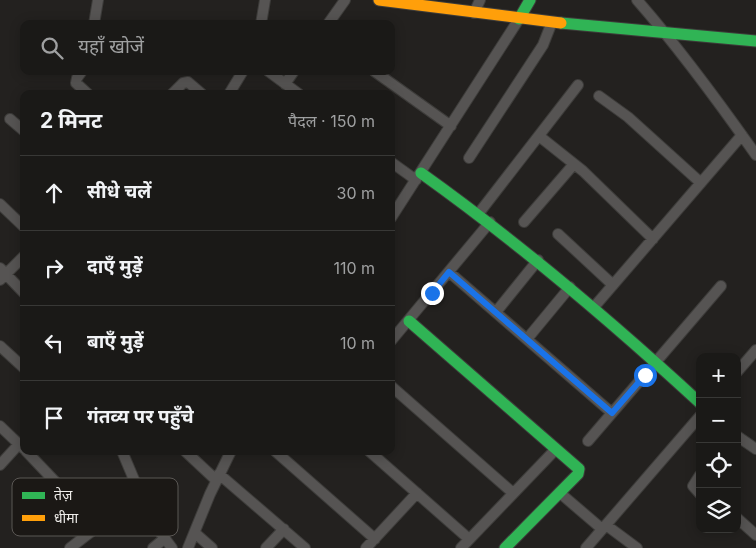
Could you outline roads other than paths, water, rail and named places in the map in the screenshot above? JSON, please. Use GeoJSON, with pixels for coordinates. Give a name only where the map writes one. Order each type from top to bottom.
{"type":"FeatureCollection","features":[{"type":"Feature","properties":{"kind":"street"},"geometry":{"type":"LineString","coordinates":[[95,20],[98,0]]}},
{"type":"Feature","properties":{"kind":"street"},"geometry":{"type":"LineString","coordinates":[[261,20],[265,0]]}},
{"type":"Feature","properties":{"kind":"street"},"geometry":{"type":"LineString","coordinates":[[331,20],[345,0]]}},
{"type":"Feature","properties":{"kind":"street"},"geometry":{"type":"LineString","coordinates":[[386,0],[519,19],[756,41]]}},
{"type":"Feature","properties":{"kind":"street"},"geometry":{"type":"LineString","coordinates":[[474,13],[480,0]]}},
{"type":"Feature","properties":{"kind":"street"},"geometry":{"type":"LineString","coordinates":[[395,212],[530,0]]}},
{"type":"Feature","properties":{"kind":"street"},"geometry":{"type":"LineString","coordinates":[[637,0],[666,33],[756,155]]}},
{"type":"Feature","properties":{"kind":"street"},"geometry":{"type":"LineString","coordinates":[[469,158],[543,45],[552,22]]}},
{"type":"Feature","properties":{"kind":"street"},"geometry":{"type":"LineString","coordinates":[[79,75],[76,83],[84,90]]}},
{"type":"Feature","properties":{"kind":"street"},"geometry":{"type":"LineString","coordinates":[[231,90],[241,75]]}},
{"type":"Feature","properties":{"kind":"street"},"geometry":{"type":"LineString","coordinates":[[273,75],[293,90]]}},
{"type":"Feature","properties":{"kind":"street"},"geometry":{"type":"LineString","coordinates":[[285,84],[291,75]]}},
{"type":"Feature","properties":{"kind":"street"},"geometry":{"type":"LineString","coordinates":[[380,75],[451,126]]}},
{"type":"Feature","properties":{"kind":"street"},"geometry":{"type":"LineString","coordinates":[[176,90],[183,83],[188,82],[197,90]]}},
{"type":"Feature","properties":{"kind":"street"},"geometry":{"type":"LineString","coordinates":[[479,214],[578,84]]}},
{"type":"Feature","properties":{"kind":"street"},"geometry":{"type":"LineString","coordinates":[[599,96],[628,117],[701,183]]}},
{"type":"Feature","properties":{"kind":"street"},"geometry":{"type":"LineString","coordinates":[[10,119],[20,128]]}},
{"type":"Feature","properties":{"kind":"street"},"geometry":{"type":"LineString","coordinates":[[594,307],[742,135]]}},
{"type":"Feature","properties":{"kind":"street"},"geometry":{"type":"LineString","coordinates":[[539,136],[574,164],[653,239]]}},
{"type":"Feature","properties":{"kind":"street"},"geometry":{"type":"LineString","coordinates":[[395,164],[418,176],[490,222],[594,307],[696,399]]}},
{"type":"Feature","properties":{"kind":"street"},"geometry":{"type":"LineString","coordinates":[[524,222],[574,164]]}},
{"type":"Feature","properties":{"kind":"street"},"geometry":{"type":"LineString","coordinates":[[0,204],[20,223]]}},
{"type":"Feature","properties":{"kind":"street"},"geometry":{"type":"LineString","coordinates":[[395,336],[490,222]]}},
{"type":"Feature","properties":{"kind":"street"},"geometry":{"type":"LineString","coordinates":[[558,234],[613,285]]}},
{"type":"Feature","properties":{"kind":"street"},"geometry":{"type":"LineString","coordinates":[[20,259],[2,274],[20,290]]}},
{"type":"Feature","properties":{"kind":"street"},"geometry":{"type":"LineString","coordinates":[[496,312],[538,260]]}},
{"type":"Feature","properties":{"kind":"street"},"geometry":{"type":"LineString","coordinates":[[449,272],[612,413]]}},
{"type":"Feature","properties":{"kind":"street"},"geometry":{"type":"LineString","coordinates":[[588,441],[721,286]]}},
{"type":"Feature","properties":{"kind":"street"},"geometry":{"type":"LineString","coordinates":[[527,339],[570,287]]}},
{"type":"Feature","properties":{"kind":"street"},"geometry":{"type":"LineString","coordinates":[[409,320],[579,470],[578,474],[560,493],[505,548]]}},
{"type":"Feature","properties":{"kind":"street"},"geometry":{"type":"LineString","coordinates":[[0,346],[20,364]]}},
{"type":"Feature","properties":{"kind":"street"},"geometry":{"type":"LineString","coordinates":[[741,367],[756,350]]}},
{"type":"Feature","properties":{"kind":"street"},"geometry":{"type":"LineString","coordinates":[[395,390],[513,493]]}},
{"type":"Feature","properties":{"kind":"street"},"geometry":{"type":"LineString","coordinates":[[586,548],[696,421]]}},
{"type":"Feature","properties":{"kind":"street"},"geometry":{"type":"LineString","coordinates":[[0,426],[20,445]]}},
{"type":"Feature","properties":{"kind":"street"},"geometry":{"type":"LineString","coordinates":[[741,439],[756,449]]}},
{"type":"Feature","properties":{"kind":"street"},"geometry":{"type":"LineString","coordinates":[[374,455],[417,493],[466,545],[556,448]]}},
{"type":"Feature","properties":{"kind":"street"},"geometry":{"type":"LineString","coordinates":[[0,464],[20,450]]}},
{"type":"Feature","properties":{"kind":"street"},"geometry":{"type":"LineString","coordinates":[[30,455],[52,478]]}},
{"type":"Feature","properties":{"kind":"street"},"geometry":{"type":"LineString","coordinates":[[124,455],[133,478]]}},
{"type":"Feature","properties":{"kind":"street"},"geometry":{"type":"LineString","coordinates":[[190,455],[284,529],[305,548]]}},
{"type":"Feature","properties":{"kind":"street"},"geometry":{"type":"LineString","coordinates":[[188,548],[229,455]]}},
{"type":"Feature","properties":{"kind":"street"},"geometry":{"type":"LineString","coordinates":[[279,455],[374,538]]}},
{"type":"Feature","properties":{"kind":"street"},"geometry":{"type":"LineString","coordinates":[[366,548],[417,493]]}},
{"type":"Feature","properties":{"kind":"street"},"geometry":{"type":"LineString","coordinates":[[560,493],[604,527],[637,548]]}},
{"type":"Feature","properties":{"kind":"street"},"geometry":{"type":"LineString","coordinates":[[741,521],[756,534]]}},
{"type":"Feature","properties":{"kind":"street"},"geometry":{"type":"LineString","coordinates":[[266,548],[284,529]]}},
{"type":"Feature","properties":{"kind":"street"},"geometry":{"type":"LineString","coordinates":[[195,533],[212,548]]}},
{"type":"Feature","properties":{"kind":"street"},"geometry":{"type":"LineString","coordinates":[[70,548],[86,536]]}},
{"type":"Feature","properties":{"kind":"street"},"geometry":{"type":"LineString","coordinates":[[162,536],[172,548]]}},
{"type":"Feature","properties":{"kind":"street"},"geometry":{"type":"LineString","coordinates":[[153,548],[164,539]]}}]}
